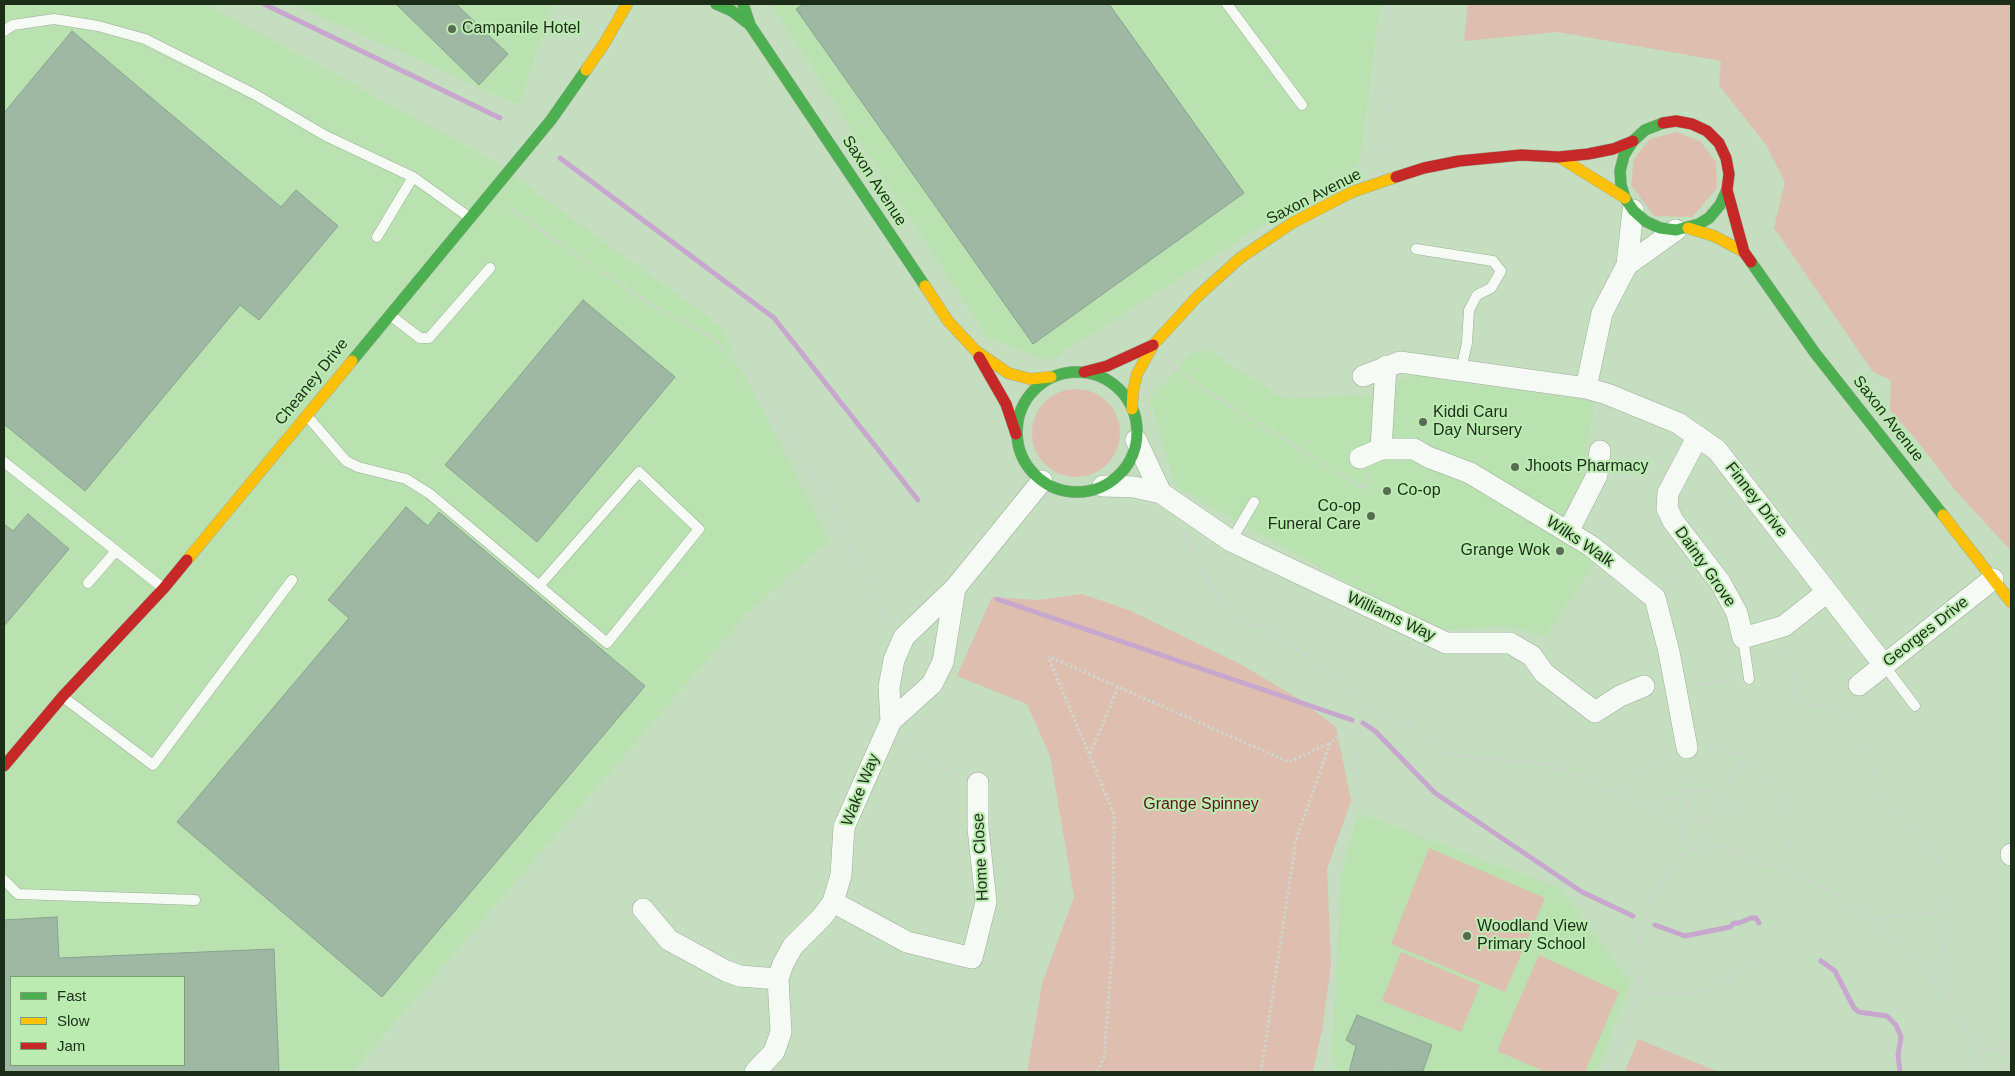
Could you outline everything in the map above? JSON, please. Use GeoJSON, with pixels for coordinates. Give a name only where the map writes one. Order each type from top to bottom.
{"type":"FeatureCollection","features":[{"type":"Feature","properties":{"kind":"street","name":"Cheaney Drive"},"geometry":{"type":"LineString","coordinates":[[4,766],[62,696],[164,588],[488,193],[551,120],[604,44],[627,4]]}},
{"type":"Feature","properties":{"kind":"street","name":"Saxon Avenue"},"geometry":{"type":"LineString","coordinates":[[716,4],[732,11],[750,25]]}},
{"type":"Feature","properties":{"kind":"street","name":"Saxon Avenue"},"geometry":{"type":"LineString","coordinates":[[742,4],[750,25],[948,321],[976,351],[1008,373],[1030,379],[1051,377]]}},
{"type":"Feature","properties":{"kind":"street","name":"Saxon Avenue"},"geometry":{"type":"LineString","coordinates":[[1132,409],[1133,391],[1137,374],[1153,345],[1198,296],[1248,253],[1292,223],[1352,192],[1391,178],[1424,168],[1459,161],[1521,155],[1560,157],[1613,149],[1632,141],[1645,130],[1660,123],[1676,121],[1692,124],[1707,131],[1719,143],[1726,158],[1729,174],[1727,190],[1720,205],[1709,218],[1682,229]]}},
{"type":"Feature","properties":{"kind":"street"},"geometry":{"type":"LineString","coordinates":[[1586,388],[1602,313],[1627,265],[1629,204],[1621,185],[1620,171],[1624,155],[1632,141]]}},
{"type":"Feature","properties":{"kind":"street","name":"Saxon Avenue"},"geometry":{"type":"LineString","coordinates":[[1560,157],[1595,178],[1629,204],[1645,221],[1660,228],[1682,229],[1714,236],[1744,252]]}},
{"type":"Feature","properties":{"kind":"street","name":"Saxon Avenue"},"geometry":{"type":"LineString","coordinates":[[1727,190],[1744,252],[1822,360],[2011,602]]}},
{"type":"Feature","properties":{"kind":"street"},"geometry":{"type":"LineString","coordinates":[[1627,265],[1682,229]]}},
{"type":"Feature","properties":{"kind":"street","name":"Saxon Avenue"},"geometry":{"type":"LineString","coordinates":[[1084,372],[1108,366],[1153,345]]}},
{"type":"Feature","properties":{"kind":"street","name":"Saxon Avenue"},"geometry":{"type":"LineString","coordinates":[[976,351],[1006,404],[1016,434]]}},
{"type":"Feature","properties":{"kind":"street","name":"Finney Drive"},"geometry":{"type":"LineString","coordinates":[[1364,376],[1400,362],[1586,388],[1607,394],[1678,423],[1717,450],[1884,666]]}},
{"type":"Feature","properties":{"kind":"street"},"geometry":{"type":"LineString","coordinates":[[1382,449],[1386,366]]}},
{"type":"Feature","properties":{"kind":"street"},"geometry":{"type":"LineString","coordinates":[[1067,372],[1084,372],[1100,376],[1114,385],[1125,396],[1132,409],[1136,425],[1136,440],[1131,459],[1119,475],[1103,486],[1082,492],[1061,490],[1042,481],[1029,468],[1020,452],[1016,434],[1019,416],[1026,399],[1037,386],[1051,377],[1067,372]]}},
{"type":"Feature","properties":{"kind":"street","name":"Dainty Grove"},"geometry":{"type":"LineString","coordinates":[[1698,436],[1668,493],[1667,508],[1673,520],[1720,582],[1737,613],[1743,638]]}},
{"type":"Feature","properties":{"kind":"street"},"geometry":{"type":"LineString","coordinates":[[1136,440],[1161,493]]}},
{"type":"Feature","properties":{"kind":"street","name":"Wilks Walk"},"geometry":{"type":"LineString","coordinates":[[1360,458],[1382,449],[1414,449],[1428,457],[1470,473],[1591,546],[1655,598]]}},
{"type":"Feature","properties":{"kind":"street"},"geometry":{"type":"LineString","coordinates":[[1568,532],[1597,475],[1600,451]]}},
{"type":"Feature","properties":{"kind":"street","name":"Wake Way"},"geometry":{"type":"LineString","coordinates":[[891,721],[890,687],[894,660],[904,638],[955,588],[1042,481]]}},
{"type":"Feature","properties":{"kind":"street","name":"Williams Way"},"geometry":{"type":"LineString","coordinates":[[1103,486],[1134,487],[1161,493],[1231,541],[1446,643],[1510,643],[1532,656],[1544,673],[1595,712],[1620,696],[1644,686]]}},
{"type":"Feature","properties":{"kind":"street","name":"Georges Drive"},"geometry":{"type":"LineString","coordinates":[[1859,685],[1994,579]]}},
{"type":"Feature","properties":{"kind":"street","name":"Wake Way"},"geometry":{"type":"LineString","coordinates":[[758,1071],[774,1052],[780,1032],[778,979],[783,964],[793,946],[822,917],[833,902],[841,875],[844,827],[891,721],[932,684],[943,662],[955,588]]}},
{"type":"Feature","properties":{"kind":"street"},"geometry":{"type":"LineString","coordinates":[[1743,638],[1784,626],[1827,592]]}},
{"type":"Feature","properties":{"kind":"street"},"geometry":{"type":"LineString","coordinates":[[1655,598],[1676,687],[1687,748]]}},
{"type":"Feature","properties":{"kind":"street","name":"Home Close"},"geometry":{"type":"LineString","coordinates":[[833,902],[907,942],[972,958],[986,902],[978,828],[978,783]]}},
{"type":"Feature","properties":{"kind":"street"},"geometry":{"type":"LineString","coordinates":[[643,909],[669,940],[726,971],[740,976],[778,979]]}},
{"type":"Feature","properties":{"kind":"lane"},"geometry":{"type":"LineString","coordinates":[[1227,4],[1302,105]]}},
{"type":"Feature","properties":{"kind":"lane"},"geometry":{"type":"LineString","coordinates":[[4,31],[13,25],[54,19],[98,26],[145,39],[254,94],[326,136],[413,177],[469,217]]}},
{"type":"Feature","properties":{"kind":"lane"},"geometry":{"type":"LineString","coordinates":[[377,237],[413,177]]}},
{"type":"Feature","properties":{"kind":"lane"},"geometry":{"type":"LineString","coordinates":[[1416,249],[1493,261],[1502,271],[1491,288],[1476,295],[1469,310],[1467,343],[1461,370]]}},
{"type":"Feature","properties":{"kind":"lane"},"geometry":{"type":"LineString","coordinates":[[389,315],[420,338],[429,338],[490,268]]}},
{"type":"Feature","properties":{"kind":"lane"},"geometry":{"type":"LineString","coordinates":[[306,415],[346,461],[358,467],[406,479],[430,494],[539,586],[607,643],[699,529],[639,472],[539,586]]}},
{"type":"Feature","properties":{"kind":"lane"},"geometry":{"type":"LineString","coordinates":[[4,462],[164,588]]}},
{"type":"Feature","properties":{"kind":"lane"},"geometry":{"type":"LineString","coordinates":[[1231,541],[1254,502]]}},
{"type":"Feature","properties":{"kind":"lane"},"geometry":{"type":"LineString","coordinates":[[88,583],[116,550]]}},
{"type":"Feature","properties":{"kind":"lane"},"geometry":{"type":"LineString","coordinates":[[62,696],[153,765],[292,580]]}},
{"type":"Feature","properties":{"kind":"lane"},"geometry":{"type":"LineString","coordinates":[[1743,638],[1748,679]]}},
{"type":"Feature","properties":{"kind":"lane"},"geometry":{"type":"LineString","coordinates":[[1884,666],[1915,706]]}},
{"type":"Feature","properties":{"kind":"lane"},"geometry":{"type":"LineString","coordinates":[[4,880],[18,894],[196,900]]}},
{"type":"Feature","properties":{"kind":"path"},"geometry":{"type":"LineString","coordinates":[[1390,4],[1387,23],[1391,178]]}},
{"type":"Feature","properties":{"kind":"path"},"geometry":{"type":"LineString","coordinates":[[488,193],[576,256],[635,294],[715,340],[746,373],[768,412],[832,504],[852,555],[882,611],[904,638]]}},
{"type":"Feature","properties":{"kind":"path"},"geometry":{"type":"LineString","coordinates":[[1163,356],[1198,385],[1363,489],[1382,449]]}},
{"type":"Feature","properties":{"kind":"path"},"geometry":{"type":"LineString","coordinates":[[1176,526],[1183,532],[1202,570],[1228,611],[1241,621],[1262,627],[1284,640],[1335,677],[1368,707],[1425,732],[1440,750],[1456,755],[1548,765],[1579,776],[1682,827]]}},
{"type":"Feature","properties":{"kind":"path"},"geometry":{"type":"LineString","coordinates":[[1655,598],[1698,554]]}},
{"type":"Feature","properties":{"kind":"path"},"geometry":{"type":"LineString","coordinates":[[1784,626],[1791,653],[1794,693],[1802,705],[1831,708],[1847,717],[1869,757],[1881,794],[1938,856],[1949,1002]]}},
{"type":"Feature","properties":{"kind":"path"},"geometry":{"type":"LineString","coordinates":[[1097,1072],[1104,1057],[1113,944],[1114,814],[1048,656],[1288,762],[1330,743],[1357,722],[1368,707]]}},
{"type":"Feature","properties":{"kind":"path"},"geometry":{"type":"LineString","coordinates":[[1676,687],[1748,679]]}},
{"type":"Feature","properties":{"kind":"path"},"geometry":{"type":"LineString","coordinates":[[1090,754],[1118,687]]}},
{"type":"Feature","properties":{"kind":"path"},"geometry":{"type":"LineString","coordinates":[[891,721],[916,752],[936,766],[978,783]]}},
{"type":"Feature","properties":{"kind":"path"},"geometry":{"type":"LineString","coordinates":[[1328,1072],[1325,1044],[1334,957],[1333,877],[1353,801],[1357,722]]}},
{"type":"Feature","properties":{"kind":"path"},"geometry":{"type":"LineString","coordinates":[[1261,1072],[1296,840],[1330,743]]}},
{"type":"Feature","properties":{"kind":"path"},"geometry":{"type":"LineString","coordinates":[[1614,793],[1644,766],[1687,748],[1714,747],[1745,756],[1764,773],[1778,792],[1785,811],[1790,836],[1787,871]]}},
{"type":"Feature","properties":{"kind":"path"},"geometry":{"type":"LineString","coordinates":[[1687,748],[1690,819]]}},
{"type":"Feature","properties":{"kind":"path"},"geometry":{"type":"LineString","coordinates":[[1707,822],[1745,756]]}},
{"type":"Feature","properties":{"kind":"path"},"geometry":{"type":"LineString","coordinates":[[1649,811],[1658,804],[1689,791],[1708,790],[1723,795],[1734,805],[1741,819],[1743,831],[1742,855]]}},
{"type":"Feature","properties":{"kind":"path"},"geometry":{"type":"LineString","coordinates":[[1682,827],[1690,819],[1698,818],[1707,822],[1711,830],[1710,844]]}},
{"type":"Feature","properties":{"kind":"path"},"geometry":{"type":"LineString","coordinates":[[1682,827],[1683,838],[1688,849]]}},
{"type":"Feature","properties":{"kind":"path"},"geometry":{"type":"LineString","coordinates":[[1607,1072],[1640,992],[1640,935],[1649,903],[1670,870],[1688,849],[1700,849],[1710,844],[1816,882],[1870,918],[1900,943],[1925,968],[1949,1002],[1978,1052]]}},
{"type":"Feature","properties":{"kind":"path"},"geometry":{"type":"LineString","coordinates":[[1870,918],[1942,912]]}},
{"type":"Feature","properties":{"kind":"path"},"geometry":{"type":"LineString","coordinates":[[1640,992],[1674,995],[1704,990],[1746,972],[1760,958]]}},
{"type":"Feature","properties":{"kind":"path"},"geometry":{"type":"LineString","coordinates":[[1978,1052],[2004,1047],[2011,1048]]}},
{"type":"Feature","properties":{"kind":"path"},"geometry":{"type":"LineString","coordinates":[[1967,1072],[1978,1052]]}},
{"type":"Feature","properties":{"kind":"shaded area"},"geometry":{"type":"Polygon","coordinates":[[[4,4],[206,4],[488,158],[719,325],[829,540],[746,614],[352,1072],[4,1072],[4,4]]]}},
{"type":"Feature","properties":{"kind":"shaded area"},"geometry":{"type":"Polygon","coordinates":[[[293,4],[552,4],[519,105],[293,4]]]}},
{"type":"Feature","properties":{"kind":"shaded area"},"geometry":{"type":"Polygon","coordinates":[[[771,4],[1380,4],[1359,164],[1049,361],[988,338],[771,4]]]}},
{"type":"Feature","properties":{"kind":"shaded area"},"geometry":{"type":"Polygon","coordinates":[[[1207,350],[1284,399],[1372,395],[1411,375],[1594,401],[1579,500],[1559,526],[1601,554],[1545,636],[1508,626],[1447,629],[1426,627],[1175,486],[1150,399],[1191,353],[1207,350]]]}},
{"type":"Feature","properties":{"kind":"shaded area","name":"Woodland View Primary School"},"geometry":{"type":"Polygon","coordinates":[[[1358,813],[1561,889],[1630,983],[1597,1072],[1337,1072],[1332,1055],[1341,876],[1358,813]]]}},
{"type":"Feature","properties":{"kind":"green space"},"geometry":{"type":"Polygon","coordinates":[[[1468,4],[2011,4],[2011,551],[1955,490],[1915,438],[1890,410],[1891,380],[1873,372],[1774,228],[1785,182],[1766,145],[1719,85],[1721,61],[1558,32],[1464,41],[1468,4]]]}},
{"type":"Feature","properties":{"kind":"green space"},"geometry":{"type":"Polygon","coordinates":[[[1676,132],[1700,141],[1716,162],[1717,188],[1692,217],[1654,216],[1631,185],[1634,159],[1650,139],[1676,132]]]}},
{"type":"Feature","properties":{"kind":"green space"},"geometry":{"type":"Polygon","coordinates":[[[1076,389],[1093,393],[1107,402],[1116,416],[1120,433],[1116,450],[1107,464],[1093,473],[1076,477],[1059,473],[1045,464],[1036,450],[1032,433],[1036,416],[1045,402],[1059,393],[1076,389]]]}},
{"type":"Feature","properties":{"kind":"green space","name":"Grange Spinney"},"geometry":{"type":"Polygon","coordinates":[[[1082,594],[1129,610],[1240,664],[1299,699],[1336,727],[1351,801],[1327,869],[1331,964],[1322,1030],[1313,1072],[1027,1072],[1042,984],[1074,897],[1050,756],[1027,704],[957,676],[992,597],[1038,600],[1082,594]]]}},
{"type":"Feature","properties":{"kind":"green space"},"geometry":{"type":"Polygon","coordinates":[[[1429,848],[1545,898],[1505,992],[1391,944],[1429,848]]]}},
{"type":"Feature","properties":{"kind":"green space"},"geometry":{"type":"Polygon","coordinates":[[[1401,952],[1480,985],[1461,1032],[1382,1001],[1401,952]]]}},
{"type":"Feature","properties":{"kind":"green space"},"geometry":{"type":"Polygon","coordinates":[[[1539,955],[1619,992],[1585,1072],[1546,1072],[1497,1051],[1539,955]]]}},
{"type":"Feature","properties":{"kind":"green space"},"geometry":{"type":"Polygon","coordinates":[[[1638,1039],[1719,1072],[1625,1072],[1638,1039]]]}},
{"type":"Feature","properties":{"kind":"building","name":"Campanile Hotel"},"geometry":{"type":"Polygon","coordinates":[[[396,4],[456,4],[508,54],[479,85],[396,4]]]}},
{"type":"Feature","properties":{"kind":"building"},"geometry":{"type":"Polygon","coordinates":[[[804,4],[1109,4],[1244,193],[1033,344],[796,9],[804,4]]]}},
{"type":"Feature","properties":{"kind":"building"},"geometry":{"type":"Polygon","coordinates":[[[72,31],[281,207],[296,190],[338,226],[259,320],[240,305],[85,491],[4,424],[4,113],[72,31]]]}},
{"type":"Feature","properties":{"kind":"building"},"geometry":{"type":"Polygon","coordinates":[[[583,300],[675,377],[537,542],[445,465],[583,300]]]}},
{"type":"Feature","properties":{"kind":"building"},"geometry":{"type":"Polygon","coordinates":[[[406,507],[428,526],[439,512],[645,686],[382,997],[177,822],[349,618],[328,600],[406,507]]]}},
{"type":"Feature","properties":{"kind":"building"},"geometry":{"type":"Polygon","coordinates":[[[28,514],[69,549],[4,626],[4,524],[13,531],[28,514]]]}},
{"type":"Feature","properties":{"kind":"building"},"geometry":{"type":"Polygon","coordinates":[[[57,917],[59,958],[274,949],[279,1072],[4,1072],[4,920],[57,917]]]}},
{"type":"Feature","properties":{"kind":"building"},"geometry":{"type":"Polygon","coordinates":[[[1357,1015],[1432,1045],[1423,1071],[1349,1072],[1356,1046],[1346,1040],[1357,1015]]]}},
{"type":"Feature","properties":{"kind":"waterway"},"geometry":{"type":"LineString","coordinates":[[264,4],[500,118]]}},
{"type":"Feature","properties":{"kind":"waterway"},"geometry":{"type":"LineString","coordinates":[[560,158],[774,318],[918,500]]}},
{"type":"Feature","properties":{"kind":"waterway"},"geometry":{"type":"LineString","coordinates":[[997,599],[1352,720]]}},
{"type":"Feature","properties":{"kind":"waterway"},"geometry":{"type":"LineString","coordinates":[[1363,723],[1375,731],[1435,793],[1582,892],[1633,916]]}},
{"type":"Feature","properties":{"kind":"waterway"},"geometry":{"type":"LineString","coordinates":[[1655,925],[1685,936],[1730,927],[1734,923],[1751,918],[1756,918],[1759,923]]}},
{"type":"Feature","properties":{"kind":"waterway"},"geometry":{"type":"LineString","coordinates":[[1821,961],[1835,971],[1854,1008],[1859,1012],[1887,1016],[1896,1025],[1901,1037],[1898,1055],[1900,1072]]}},
{"type":"Feature","properties":{"kind":"traffic: fast"},"geometry":{"type":"LineString","coordinates":[[716,4],[732,11],[750,25]]}},
{"type":"Feature","properties":{"kind":"traffic: fast"},"geometry":{"type":"LineString","coordinates":[[743,4],[750,25],[925,286]]}},
{"type":"Feature","properties":{"kind":"traffic: fast"},"geometry":{"type":"LineString","coordinates":[[352,361],[551,120],[586,70]]}},
{"type":"Feature","properties":{"kind":"traffic: fast"},"geometry":{"type":"LineString","coordinates":[[1663,123],[1645,130],[1633,141],[1624,155],[1620,171],[1621,185],[1625,198],[1633,210],[1645,221],[1660,228],[1676,230],[1699,224],[1709,218],[1720,205],[1727,190]]}},
{"type":"Feature","properties":{"kind":"traffic: fast"},"geometry":{"type":"LineString","coordinates":[[1751,262],[1815,353],[1943,515]]}},
{"type":"Feature","properties":{"kind":"traffic: fast"},"geometry":{"type":"LineString","coordinates":[[1077,372],[1089,373],[1100,377],[1110,382],[1119,390],[1127,399],[1132,409],[1136,420],[1137,432],[1136,444],[1132,455],[1127,465],[1119,474],[1110,482],[1100,487],[1089,491],[1077,492],[1065,491],[1054,487],[1044,482],[1035,474],[1027,465],[1022,455],[1018,444],[1017,432],[1018,420],[1022,409],[1027,399],[1035,390],[1044,382],[1054,377],[1065,373],[1077,372]]}},
{"type":"Feature","properties":{"kind":"traffic: slow"},"geometry":{"type":"LineString","coordinates":[[586,70],[604,44],[627,4]]}},
{"type":"Feature","properties":{"kind":"traffic: slow"},"geometry":{"type":"LineString","coordinates":[[1559,157],[1625,198]]}},
{"type":"Feature","properties":{"kind":"traffic: slow"},"geometry":{"type":"LineString","coordinates":[[1132,409],[1133,391],[1137,374],[1153,345],[1198,296],[1240,258],[1292,223],[1352,192],[1396,177]]}},
{"type":"Feature","properties":{"kind":"traffic: slow"},"geometry":{"type":"LineString","coordinates":[[1688,228],[1714,236],[1744,252]]}},
{"type":"Feature","properties":{"kind":"traffic: slow"},"geometry":{"type":"LineString","coordinates":[[925,286],[948,321],[976,351],[1008,373],[1030,379],[1051,377]]}},
{"type":"Feature","properties":{"kind":"traffic: slow"},"geometry":{"type":"LineString","coordinates":[[187,560],[352,361]]}},
{"type":"Feature","properties":{"kind":"traffic: slow"},"geometry":{"type":"LineString","coordinates":[[1943,515],[2011,602]]}},
{"type":"Feature","properties":{"kind":"traffic: jam"},"geometry":{"type":"LineString","coordinates":[[1663,123],[1676,121],[1692,124],[1707,131],[1719,143],[1726,158],[1729,174],[1727,190],[1744,252],[1751,262]]}},
{"type":"Feature","properties":{"kind":"traffic: jam"},"geometry":{"type":"LineString","coordinates":[[1396,177],[1424,168],[1459,161],[1521,155],[1559,157],[1588,154],[1613,149],[1633,141]]}},
{"type":"Feature","properties":{"kind":"traffic: jam"},"geometry":{"type":"LineString","coordinates":[[1084,372],[1107,366],[1153,345]]}},
{"type":"Feature","properties":{"kind":"traffic: jam"},"geometry":{"type":"LineString","coordinates":[[979,357],[1006,404],[1016,434]]}},
{"type":"Feature","properties":{"kind":"traffic: jam"},"geometry":{"type":"LineString","coordinates":[[4,766],[63,696],[164,588],[187,560]]}},
{"type":"Feature","properties":{"kind":"place","name":"Campanile Hotel"},"geometry":{"type":"Point","coordinates":[452,29]}},
{"type":"Feature","properties":{"kind":"place","name":"Kiddi Caru Day Nursery"},"geometry":{"type":"Point","coordinates":[1423,422]}},
{"type":"Feature","properties":{"kind":"place","name":"Jhoots Pharmacy"},"geometry":{"type":"Point","coordinates":[1515,467]}},
{"type":"Feature","properties":{"kind":"place","name":"Co-op"},"geometry":{"type":"Point","coordinates":[1387,491]}},
{"type":"Feature","properties":{"kind":"place","name":"Co-op Funeral Care"},"geometry":{"type":"Point","coordinates":[1371,516]}},
{"type":"Feature","properties":{"kind":"place","name":"Grange Wok"},"geometry":{"type":"Point","coordinates":[1560,551]}},
{"type":"Feature","properties":{"kind":"place","name":"Woodland View Primary School"},"geometry":{"type":"Point","coordinates":[1467,936]}}]}
